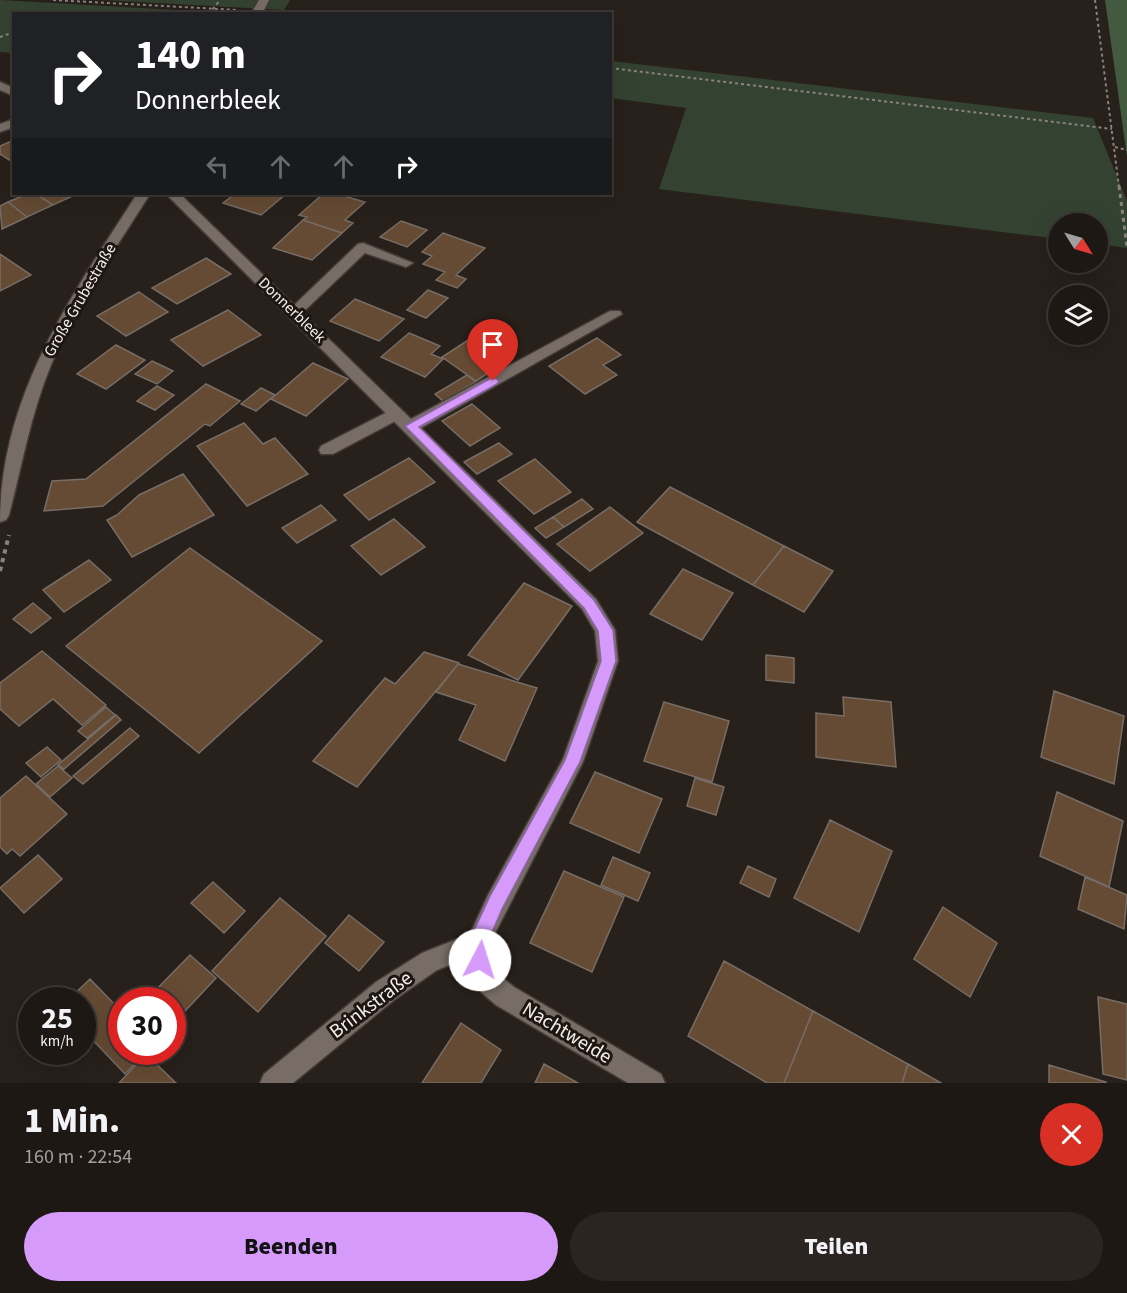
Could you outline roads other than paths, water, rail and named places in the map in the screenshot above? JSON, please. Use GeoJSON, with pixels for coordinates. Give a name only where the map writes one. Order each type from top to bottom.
{"type":"FeatureCollection","features":[{"type":"Feature","properties":{"kind":"street"},"geometry":{"type":"LineString","coordinates":[[256,12],[264,0]]}},
{"type":"Feature","properties":{"kind":"street","name":"Große Grubestraße"},"geometry":{"type":"LineString","coordinates":[[0,515],[31,400],[44,364],[78,299],[142,195]]}},
{"type":"Feature","properties":{"kind":"street","name":"Donnerbleek"},"geometry":{"type":"LineString","coordinates":[[173,195],[411,426],[589,604],[605,630],[609,661],[572,762],[496,903],[478,944]]}},
{"type":"Feature","properties":{"kind":"street"},"geometry":{"type":"LineString","coordinates":[[294,313],[363,247],[406,263]]}},
{"type":"Feature","properties":{"kind":"street"},"geometry":{"type":"LineString","coordinates":[[411,426],[615,314]]}},
{"type":"Feature","properties":{"kind":"street"},"geometry":{"type":"LineString","coordinates":[[327,450],[397,413]]}},
{"type":"Feature","properties":{"kind":"street","name":"Brinkstraße"},"geometry":{"type":"LineString","coordinates":[[273,1083],[385,991],[430,961],[478,944]]}},
{"type":"Feature","properties":{"kind":"street","name":"Nachtweide"},"geometry":{"type":"LineString","coordinates":[[478,944],[483,977],[505,996],[652,1083]]}}]}
